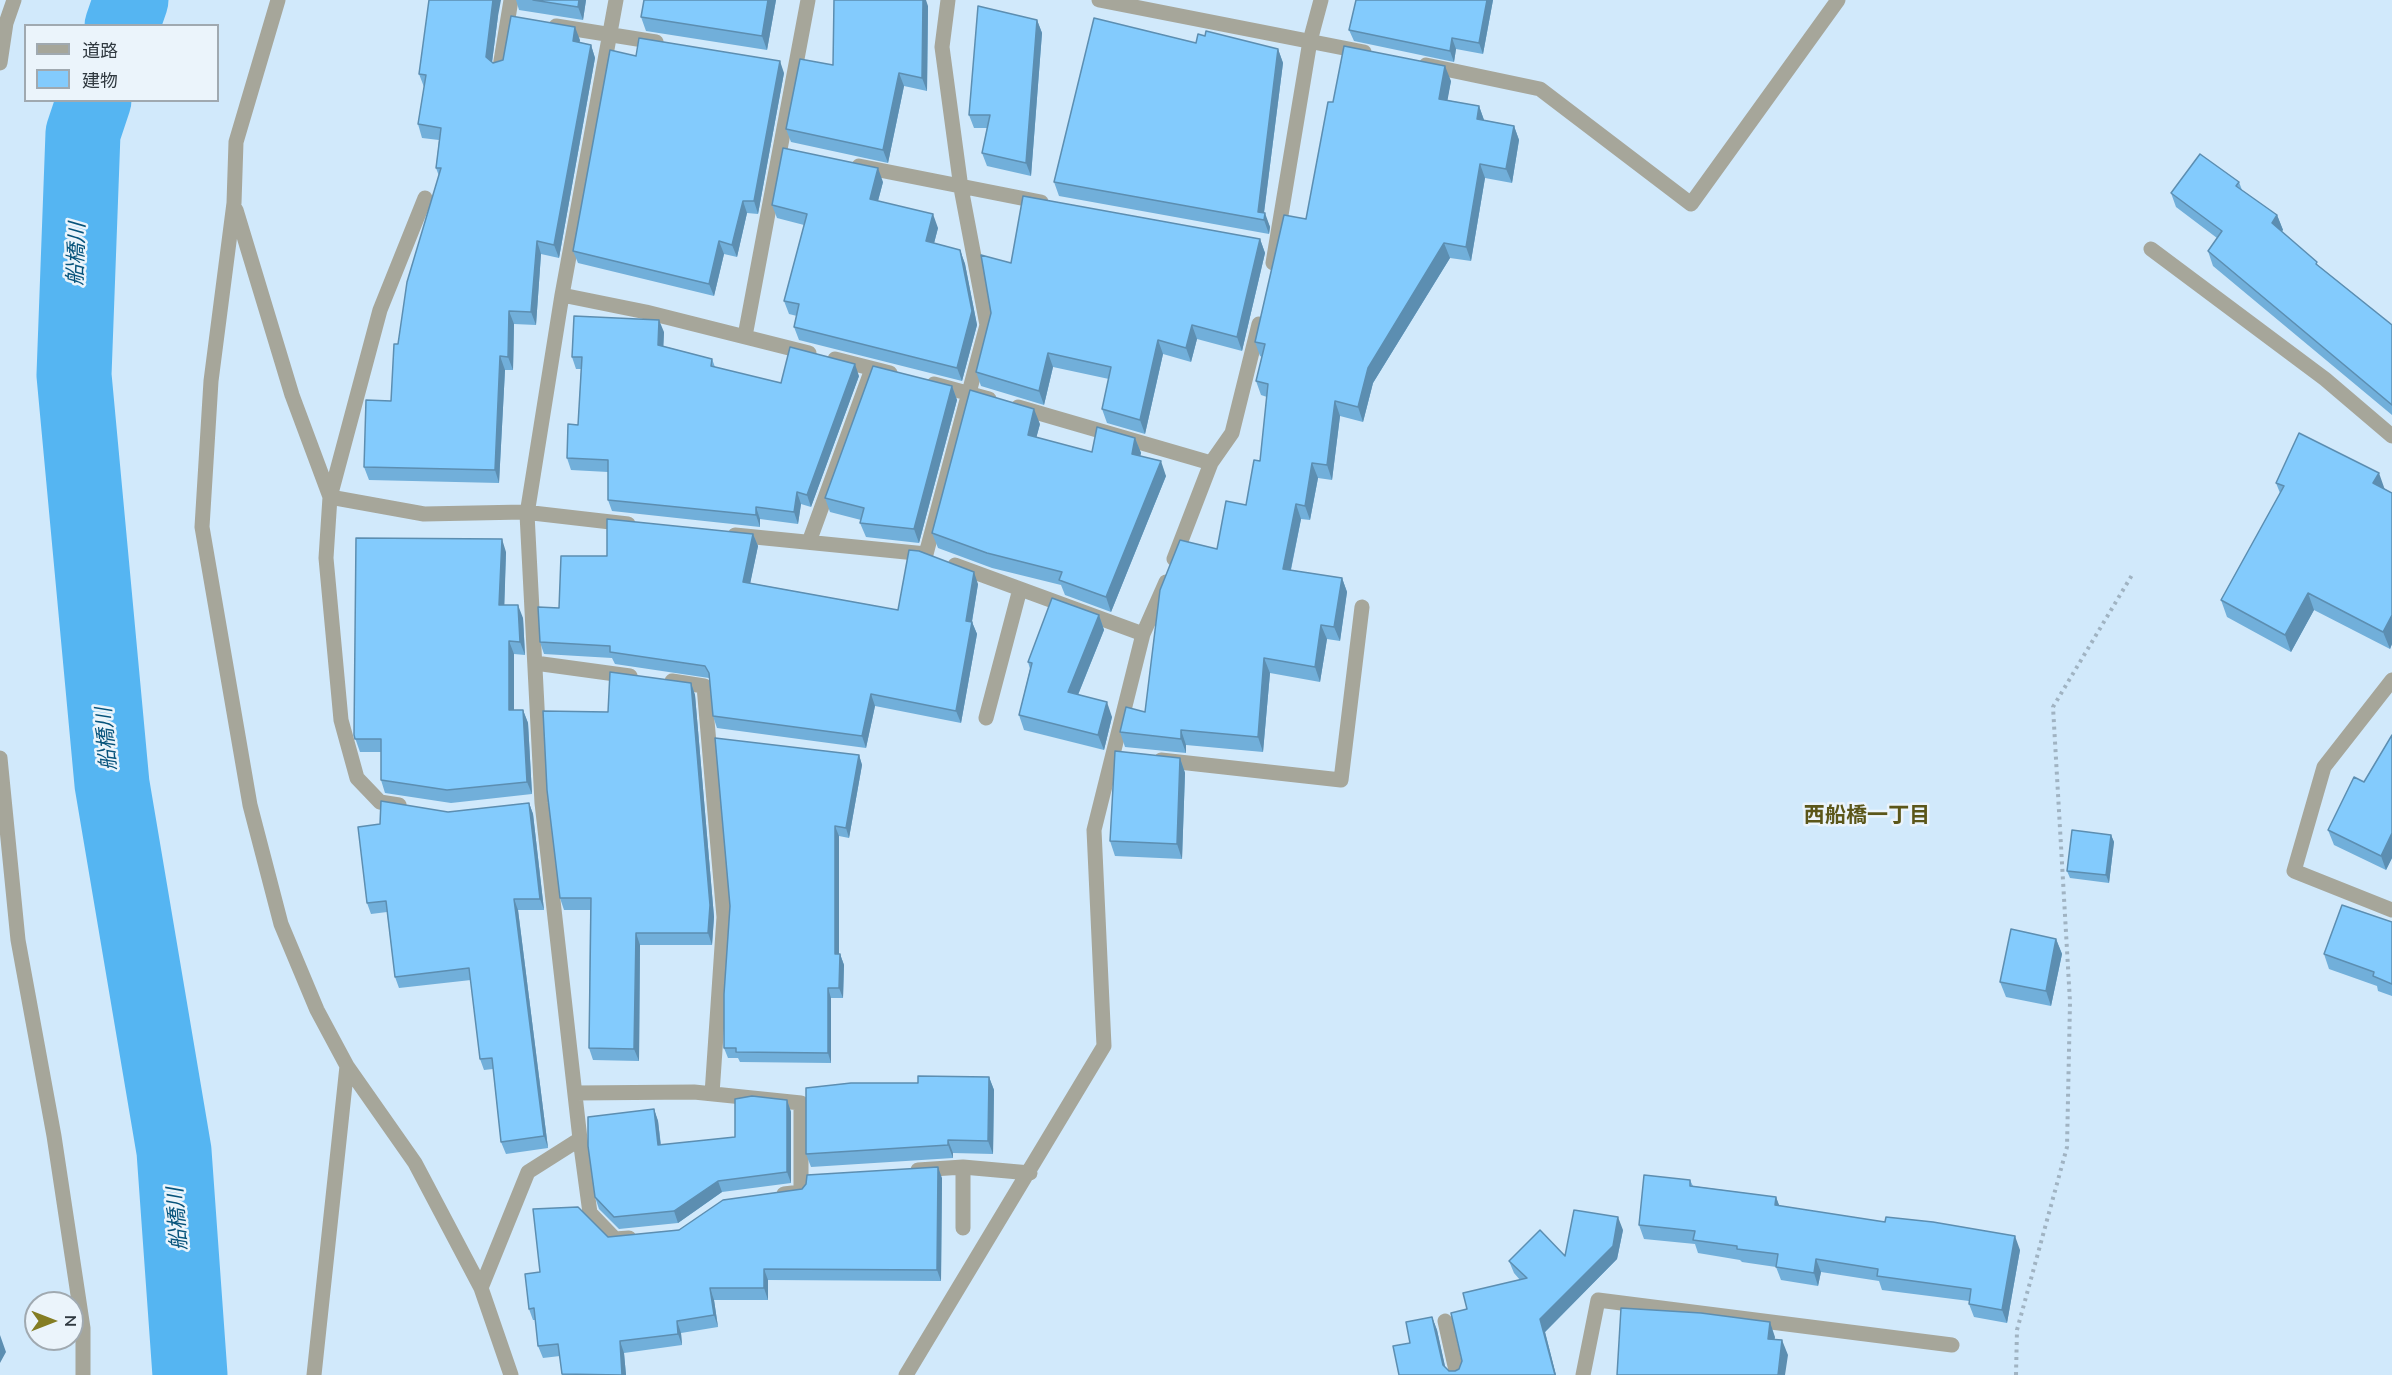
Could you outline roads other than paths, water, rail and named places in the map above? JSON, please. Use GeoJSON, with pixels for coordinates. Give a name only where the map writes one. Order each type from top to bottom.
{"type":"FeatureCollection","features":[{"type":"Feature","properties":{"kind":"street"},"geometry":{"type":"LineString","coordinates":[[0,63],[6,23],[14,0]]}},
{"type":"Feature","properties":{"kind":"street"},"geometry":{"type":"LineString","coordinates":[[278,0],[236,142],[234,203],[211,381],[202,526],[250,805],[281,924],[318,1010],[347,1066],[415,1163],[481,1288],[511,1375]]}},
{"type":"Feature","properties":{"kind":"street"},"geometry":{"type":"LineString","coordinates":[[500,67],[513,19],[511,0]]}},
{"type":"Feature","properties":{"kind":"street"},"geometry":{"type":"LineString","coordinates":[[616,0],[562,295],[527,514],[535,663],[536,803],[590,1213],[615,1239],[648,1236]]}},
{"type":"Feature","properties":{"kind":"street"},"geometry":{"type":"LineString","coordinates":[[745,336],[785,151],[790,64],[808,0]]}},
{"type":"Feature","properties":{"kind":"street"},"geometry":{"type":"LineString","coordinates":[[926,554],[987,326],[961,188],[942,47],[948,0]]}},
{"type":"Feature","properties":{"kind":"street"},"geometry":{"type":"LineString","coordinates":[[1099,0],[1379,55]]}},
{"type":"Feature","properties":{"kind":"street"},"geometry":{"type":"LineString","coordinates":[[1270,279],[1271,244],[1310,41],[1321,0]]}},
{"type":"Feature","properties":{"kind":"street"},"geometry":{"type":"LineString","coordinates":[[1414,62],[1540,89],[1691,204],[1838,0]]}},
{"type":"Feature","properties":{"kind":"street"},"geometry":{"type":"LineString","coordinates":[[542,24],[668,44]]}},
{"type":"Feature","properties":{"kind":"street"},"geometry":{"type":"LineString","coordinates":[[848,164],[1054,205]]}},
{"type":"Feature","properties":{"kind":"street"},"geometry":{"type":"LineString","coordinates":[[410,807],[380,802],[357,778],[341,720],[326,558],[330,497],[380,310],[425,198]]}},
{"type":"Feature","properties":{"kind":"street"},"geometry":{"type":"LineString","coordinates":[[234,203],[292,395],[330,497]]}},
{"type":"Feature","properties":{"kind":"street"},"geometry":{"type":"LineString","coordinates":[[2151,249],[2325,379],[2392,436]]}},
{"type":"Feature","properties":{"kind":"street"},"geometry":{"type":"LineString","coordinates":[[562,295],[646,312],[969,393],[1211,463]]}},
{"type":"Feature","properties":{"kind":"street"},"geometry":{"type":"LineString","coordinates":[[906,1375],[1030,1173],[1104,1046],[1094,830],[1119,755],[1143,634],[1211,463],[1232,433],[1262,312]]}},
{"type":"Feature","properties":{"kind":"street"},"geometry":{"type":"LineString","coordinates":[[809,542],[872,369]]}},
{"type":"Feature","properties":{"kind":"street"},"geometry":{"type":"LineString","coordinates":[[330,497],[424,514],[524,512],[645,526]]}},
{"type":"Feature","properties":{"kind":"street"},"geometry":{"type":"LineString","coordinates":[[715,533],[926,554],[1143,634]]}},
{"type":"Feature","properties":{"kind":"street"},"geometry":{"type":"LineString","coordinates":[[986,718],[1020,589]]}},
{"type":"Feature","properties":{"kind":"street"},"geometry":{"type":"LineString","coordinates":[[1147,759],[1341,780],[1362,607]]}},
{"type":"Feature","properties":{"kind":"street"},"geometry":{"type":"LineString","coordinates":[[535,663],[704,686],[714,738],[724,917],[712,1094]]}},
{"type":"Feature","properties":{"kind":"street"},"geometry":{"type":"LineString","coordinates":[[2392,680],[2324,767],[2294,871],[2392,910]]}},
{"type":"Feature","properties":{"kind":"street"},"geometry":{"type":"LineString","coordinates":[[0,758],[2,806],[18,940],[54,1136],[83,1328],[83,1375]]}},
{"type":"Feature","properties":{"kind":"street"},"geometry":{"type":"LineString","coordinates":[[314,1375],[347,1066]]}},
{"type":"Feature","properties":{"kind":"street"},"geometry":{"type":"LineString","coordinates":[[575,1093],[712,1094],[801,1103],[807,1176],[801,1192],[768,1196]]}},
{"type":"Feature","properties":{"kind":"street"},"geometry":{"type":"LineString","coordinates":[[481,1288],[528,1172],[580,1139]]}},
{"type":"Feature","properties":{"kind":"street"},"geometry":{"type":"LineString","coordinates":[[905,1170],[963,1167],[1030,1173]]}},
{"type":"Feature","properties":{"kind":"street"},"geometry":{"type":"LineString","coordinates":[[963,1167],[963,1228]]}},
{"type":"Feature","properties":{"kind":"street"},"geometry":{"type":"LineString","coordinates":[[1583,1375],[1598,1300],[1952,1346]]}},
{"type":"Feature","properties":{"kind":"street"},"geometry":{"type":"LineString","coordinates":[[1445,1321],[1457,1375]]}},
{"type":"Feature","properties":{"kind":"waterway","name":"船橋川"},"geometry":{"type":"LineString","coordinates":[[123,24],[131,0]]}},
{"type":"Feature","properties":{"kind":"waterway","name":"船橋川"},"geometry":{"type":"LineString","coordinates":[[93,102],[83,133],[74,375],[112,784],[174,1151],[190,1375]]}},
{"type":"Feature","properties":{"kind":"district","name":"西船橋一丁目"},"geometry":{"type":"Point","coordinates":[1867,817]}}]}
